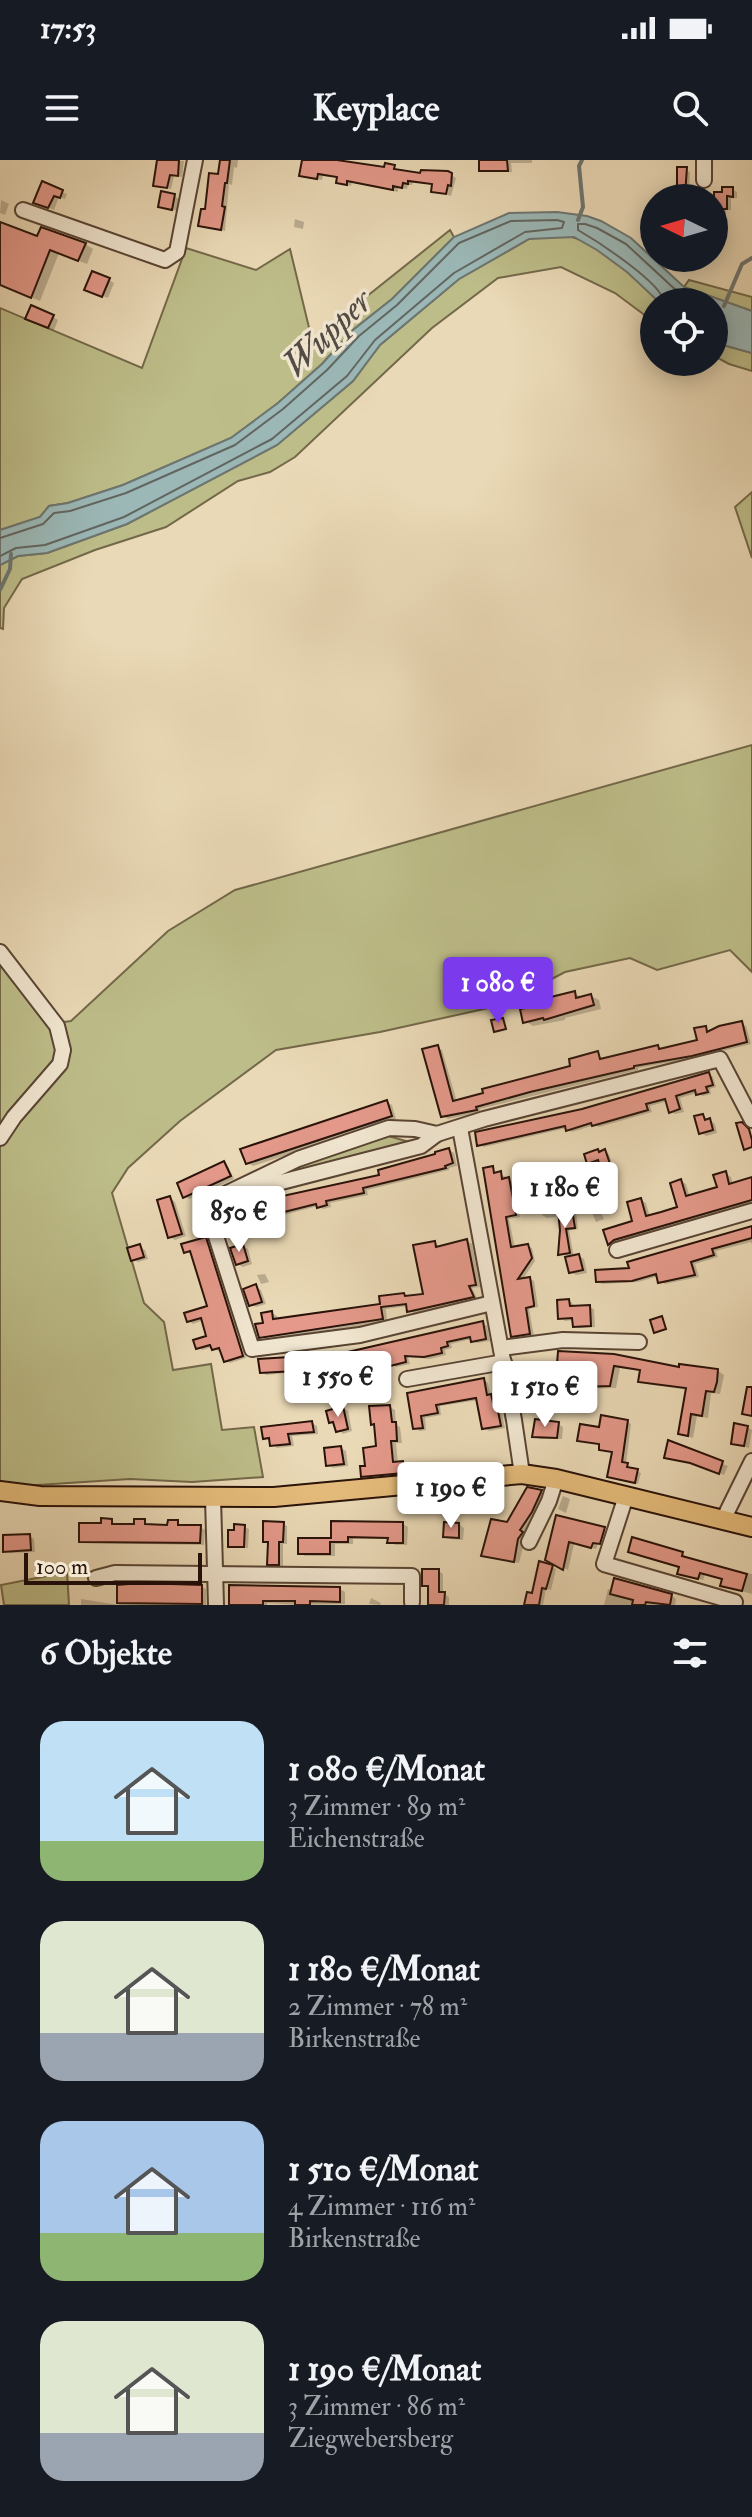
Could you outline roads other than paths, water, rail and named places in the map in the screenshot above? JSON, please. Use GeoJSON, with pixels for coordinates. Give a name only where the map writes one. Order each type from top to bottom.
{"type":"FeatureCollection","features":[{"type":"Feature","properties":{"kind":"main road"},"geometry":{"type":"LineString","coordinates":[[0,1491],[40,1496],[146,1494],[213,1498],[274,1497],[522,1474],[556,1479],[752,1527]]}},
{"type":"Feature","properties":{"kind":"street"},"geometry":{"type":"LineString","coordinates":[[23,210],[165,260],[177,252],[195,160]]}},
{"type":"Feature","properties":{"kind":"street"},"geometry":{"type":"LineString","coordinates":[[704,160],[704,180]]}},
{"type":"Feature","properties":{"kind":"street"},"geometry":{"type":"LineString","coordinates":[[0,952],[57,1026],[63,1050],[60,1064],[0,1138]]}},
{"type":"Feature","properties":{"kind":"street"},"geometry":{"type":"LineString","coordinates":[[221,1196],[247,1193],[421,1146],[437,1134],[484,1119],[720,1059],[752,1120]]}},
{"type":"Feature","properties":{"kind":"street"},"geometry":{"type":"LineString","coordinates":[[437,1134],[389,1128],[298,1159],[209,1202],[207,1208],[252,1349],[360,1335],[492,1303]]}},
{"type":"Feature","properties":{"kind":"street"},"geometry":{"type":"LineString","coordinates":[[460,1128],[522,1474]]}},
{"type":"Feature","properties":{"kind":"street"},"geometry":{"type":"LineString","coordinates":[[617,1250],[752,1211]]}},
{"type":"Feature","properties":{"kind":"street"},"geometry":{"type":"LineString","coordinates":[[407,1379],[563,1340],[639,1342]]}},
{"type":"Feature","properties":{"kind":"street"},"geometry":{"type":"LineString","coordinates":[[723,1520],[752,1461]]}},
{"type":"Feature","properties":{"kind":"street"},"geometry":{"type":"LineString","coordinates":[[529,1542],[556,1479]]}},
{"type":"Feature","properties":{"kind":"street"},"geometry":{"type":"LineString","coordinates":[[626,1496],[604,1564],[735,1602]]}},
{"type":"Feature","properties":{"kind":"street"},"geometry":{"type":"LineString","coordinates":[[213,1498],[216,1605]]}},
{"type":"Feature","properties":{"kind":"street"},"geometry":{"type":"LineString","coordinates":[[96,1578],[115,1573],[412,1576],[412,1602]]}},
{"type":"Feature","properties":{"kind":"water"},"geometry":{"type":"Polygon","coordinates":[[[557,212],[601,221],[640,246],[640,272],[668,272],[687,288],[644,288],[597,250],[574,237],[529,239],[459,279],[380,345],[353,381],[277,445],[127,524],[47,553],[18,556],[0,565],[0,530],[40,517],[49,506],[123,485],[231,438],[278,403],[322,364],[353,330],[392,299],[454,237],[509,213],[557,212]]]}},
{"type":"Feature","properties":{"kind":"water"},"geometry":{"type":"Polygon","coordinates":[[[728,303],[752,311],[752,353],[728,346],[728,303]]]}},
{"type":"Feature","properties":{"kind":"waterway"},"geometry":{"type":"LineString","coordinates":[[578,220],[583,207],[579,166],[582,160]]}},
{"type":"Feature","properties":{"kind":"waterway"},"geometry":{"type":"LineString","coordinates":[[728,297],[742,264],[752,258]]}},
{"type":"Feature","properties":{"kind":"waterway"},"geometry":{"type":"LineString","coordinates":[[0,590],[10,569],[11,554]]}},
{"type":"Feature","properties":{"kind":"water label","name":"Wupper"},"geometry":{"type":"Point","coordinates":[327,333]}}]}
